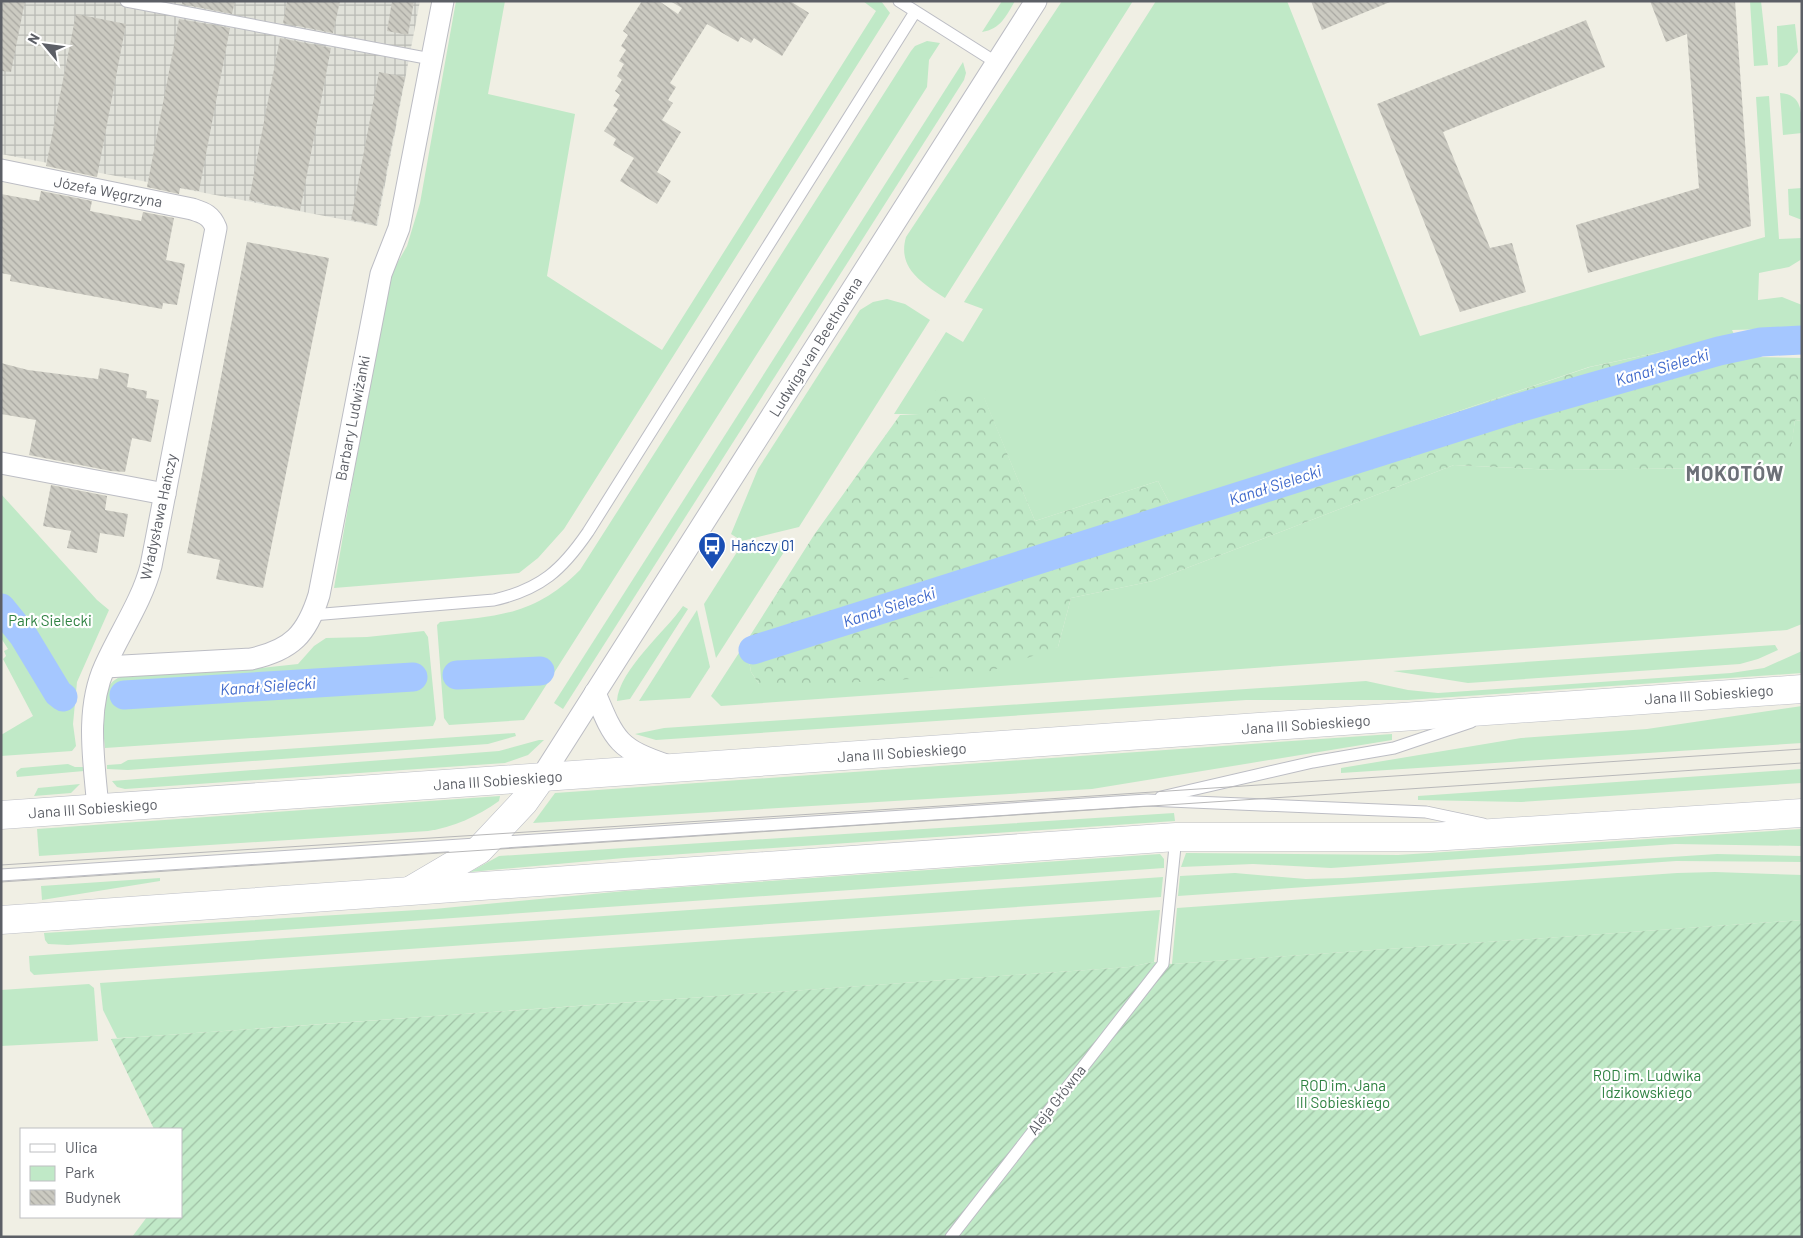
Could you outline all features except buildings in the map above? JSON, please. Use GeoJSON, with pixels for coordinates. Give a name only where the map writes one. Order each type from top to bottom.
{"type":"FeatureCollection","features":[{"type":"Feature","properties":{"kind":"main road","name":"Jana III Sobieskiego"},"geometry":{"type":"LineString","coordinates":[[1,815],[1802,689]]}},
{"type":"Feature","properties":{"kind":"main road"},"geometry":{"type":"LineString","coordinates":[[405,893],[460,863],[487,842],[524,802],[541,778]]}},
{"type":"Feature","properties":{"kind":"main road"},"geometry":{"type":"LineString","coordinates":[[1,920],[405,893],[581,878],[1176,837],[1378,838],[1521,832],[1802,813]]}},
{"type":"Feature","properties":{"kind":"street","name":"Barbary Ludwiżanki"},"geometry":{"type":"LineString","coordinates":[[105,667],[251,659],[265,656],[295,641],[312,615],[319,595],[381,274],[399,228],[443,1]]}},
{"type":"Feature","properties":{"kind":"street","name":"Ludwiga van Beethovena"},"geometry":{"type":"LineString","coordinates":[[541,778],[1036,1]]}},
{"type":"Feature","properties":{"kind":"street","name":"Józefa Węgrzyna"},"geometry":{"type":"LineString","coordinates":[[1,170],[192,209],[206,214],[213,219]]}},
{"type":"Feature","properties":{"kind":"street","name":"Władysława Hańczy"},"geometry":{"type":"LineString","coordinates":[[98,808],[92,713],[105,667],[148,576],[215,240],[216,228],[213,219]]}},
{"type":"Feature","properties":{"kind":"street"},"geometry":{"type":"LineString","coordinates":[[1,463],[165,494]]}},
{"type":"Feature","properties":{"kind":"street"},"geometry":{"type":"LineString","coordinates":[[595,693],[611,730],[620,743],[644,758],[676,769]]}},
{"type":"Feature","properties":{"kind":"lane"},"geometry":{"type":"LineString","coordinates":[[126,1],[431,59]]}},
{"type":"Feature","properties":{"kind":"lane"},"geometry":{"type":"LineString","coordinates":[[899,1],[997,63]]}},
{"type":"Feature","properties":{"kind":"lane"},"geometry":{"type":"LineString","coordinates":[[312,615],[494,600],[516,595],[535,587],[563,565],[593,523],[915,12]]}},
{"type":"Feature","properties":{"kind":"lane"},"geometry":{"type":"LineString","coordinates":[[1147,800],[1313,762],[1394,748],[1514,709]]}},
{"type":"Feature","properties":{"kind":"lane"},"geometry":{"type":"LineString","coordinates":[[1,874],[1147,800],[1426,812],[1521,832]]}},
{"type":"Feature","properties":{"kind":"lane","name":"Aleja Główna"},"geometry":{"type":"LineString","coordinates":[[952,1237],[1163,964],[1176,837]]}},
{"type":"Feature","properties":{"kind":"shaded area"},"geometry":{"type":"Polygon","coordinates":[[[1,1],[420,1],[377,226],[1,154],[1,1]]]}},
{"type":"Feature","properties":{"kind":"green space"},"geometry":{"type":"Polygon","coordinates":[[[456,1],[505,1],[488,94],[575,114],[547,276],[662,350],[876,11],[863,1],[881,1],[890,13],[564,529],[538,558],[519,573],[334,588],[387,281],[407,246],[420,203],[456,1]]]}},
{"type":"Feature","properties":{"kind":"green space"},"geometry":{"type":"Polygon","coordinates":[[[1002,1],[1015,1],[1006,17],[998,25],[982,32],[1002,1]]]}},
{"type":"Feature","properties":{"kind":"green space"},"geometry":{"type":"Polygon","coordinates":[[[1062,1],[1133,1],[945,298],[920,280],[908,266],[904,248],[906,237],[1062,1]]]}},
{"type":"Feature","properties":{"kind":"green space"},"geometry":{"type":"Polygon","coordinates":[[[1156,1],[1287,1],[1420,336],[1765,237],[1756,97],[1769,96],[1779,239],[1802,238],[1802,259],[1789,267],[1759,273],[1758,300],[1782,297],[1802,305],[1802,328],[1732,330],[1735,336],[1589,367],[1172,508],[1158,481],[1035,521],[984,398],[919,414],[894,414],[946,332],[963,342],[983,309],[964,302],[1156,1]]]}},
{"type":"Feature","properties":{"kind":"green space"},"geometry":{"type":"Polygon","coordinates":[[[1750,1],[1761,1],[1768,65],[1754,66],[1750,1]]]}},
{"type":"Feature","properties":{"kind":"green space"},"geometry":{"type":"Polygon","coordinates":[[[1795,24],[1798,52],[1787,65],[1778,67],[1777,26],[1795,24]]]}},
{"type":"Feature","properties":{"kind":"green space"},"geometry":{"type":"Polygon","coordinates":[[[927,41],[940,43],[929,60],[927,87],[524,720],[449,725],[444,718],[437,625],[440,622],[498,615],[531,605],[563,585],[580,570],[911,51],[915,46],[927,41]]]}},
{"type":"Feature","properties":{"kind":"green space"},"geometry":{"type":"Polygon","coordinates":[[[963,62],[966,73],[964,80],[563,709],[554,703],[963,62]]]}},
{"type":"Feature","properties":{"kind":"green space"},"geometry":{"type":"Polygon","coordinates":[[[1780,93],[1788,94],[1797,101],[1802,119],[1802,133],[1783,135],[1780,93]]]}},
{"type":"Feature","properties":{"kind":"green space"},"geometry":{"type":"Polygon","coordinates":[[[1802,188],[1802,220],[1789,215],[1788,189],[1802,188]]]}},
{"type":"Feature","properties":{"kind":"green space"},"geometry":{"type":"Polygon","coordinates":[[[887,299],[905,304],[930,320],[799,527],[742,541],[731,534],[758,469],[860,310],[873,302],[887,299]]]}},
{"type":"Feature","properties":{"kind":"green space"},"geometry":{"type":"Polygon","coordinates":[[[1735,336],[1755,357],[1802,358],[1802,421],[1795,420],[1789,467],[1556,470],[1454,465],[1153,581],[1071,598],[1058,647],[979,675],[775,687],[759,684],[751,672],[746,642],[814,535],[900,415],[919,414],[936,390],[984,397],[1035,521],[1158,481],[1172,508],[1590,367],[1735,336]]]}},
{"type":"Feature","properties":{"kind":"green space"},"geometry":{"type":"Polygon","coordinates":[[[1795,420],[1802,421],[1802,624],[1787,630],[721,706],[711,696],[746,642],[751,672],[759,684],[1058,647],[1071,598],[1153,581],[1454,465],[1556,470],[1788,467],[1795,420]]]}},
{"type":"Feature","properties":{"kind":"green space","name":"Park Sielecki"},"geometry":{"type":"Polygon","coordinates":[[[1,494],[97,600],[109,610],[77,682],[73,724],[76,746],[72,751],[1,756],[1,735],[33,716],[3,659],[6,656],[4,651],[8,649],[1,638],[1,494]]]}},
{"type":"Feature","properties":{"kind":"green space"},"geometry":{"type":"Polygon","coordinates":[[[793,538],[716,658],[704,604],[737,552],[793,538]]]}},
{"type":"Feature","properties":{"kind":"green space"},"geometry":{"type":"Polygon","coordinates":[[[683,606],[688,609],[630,699],[617,701],[620,689],[634,664],[683,606]]]}},
{"type":"Feature","properties":{"kind":"green space"},"geometry":{"type":"Polygon","coordinates":[[[697,610],[710,667],[690,698],[639,701],[697,610]]]}},
{"type":"Feature","properties":{"kind":"green space"},"geometry":{"type":"Polygon","coordinates":[[[424,631],[428,637],[436,719],[433,726],[105,748],[104,698],[112,682],[120,677],[252,669],[298,664],[314,646],[326,638],[367,637],[424,631]]]}},
{"type":"Feature","properties":{"kind":"green space"},"geometry":{"type":"Polygon","coordinates":[[[1775,645],[1778,650],[1758,659],[1740,664],[1468,683],[1393,671],[1775,645]]]}},
{"type":"Feature","properties":{"kind":"green space"},"geometry":{"type":"Polygon","coordinates":[[[1802,651],[1802,673],[1408,700],[1246,700],[656,740],[635,734],[664,728],[1366,681],[1408,690],[1438,693],[1731,673],[1764,668],[1802,651]]]}},
{"type":"Feature","properties":{"kind":"green space"},"geometry":{"type":"Polygon","coordinates":[[[1802,706],[1802,743],[1341,773],[1341,768],[1521,738],[1647,729],[1802,706]]]}},
{"type":"Feature","properties":{"kind":"green space"},"geometry":{"type":"Polygon","coordinates":[[[515,733],[516,736],[488,744],[128,770],[107,769],[107,765],[121,764],[128,760],[515,733]]]}},
{"type":"Feature","properties":{"kind":"green space"},"geometry":{"type":"Polygon","coordinates":[[[1392,734],[1392,740],[1092,789],[533,823],[555,793],[1392,734]]]}},
{"type":"Feature","properties":{"kind":"green space"},"geometry":{"type":"Polygon","coordinates":[[[544,740],[528,755],[505,763],[125,789],[117,787],[112,781],[499,751],[544,740]]]}},
{"type":"Feature","properties":{"kind":"green space"},"geometry":{"type":"Polygon","coordinates":[[[68,764],[75,767],[83,767],[84,771],[17,777],[16,772],[21,768],[68,764]]]}},
{"type":"Feature","properties":{"kind":"green space"},"geometry":{"type":"Polygon","coordinates":[[[1802,769],[1802,783],[1521,802],[1418,800],[1418,796],[1802,769]]]}},
{"type":"Feature","properties":{"kind":"green space"},"geometry":{"type":"Polygon","coordinates":[[[80,784],[71,793],[34,796],[38,788],[80,784]]]}},
{"type":"Feature","properties":{"kind":"green space"},"geometry":{"type":"Polygon","coordinates":[[[500,796],[499,801],[474,816],[447,827],[428,831],[39,856],[37,829],[500,796]]]}},
{"type":"Feature","properties":{"kind":"green space"},"geometry":{"type":"Polygon","coordinates":[[[1174,813],[1175,821],[624,858],[470,872],[499,856],[1174,813]]]}},
{"type":"Feature","properties":{"kind":"green space"},"geometry":{"type":"Polygon","coordinates":[[[1802,829],[1802,846],[1675,844],[1331,868],[1253,864],[1181,867],[1186,853],[1398,855],[1802,829]]]}},
{"type":"Feature","properties":{"kind":"green space"},"geometry":{"type":"Polygon","coordinates":[[[1160,854],[1164,859],[1164,868],[68,945],[48,944],[44,933],[434,909],[625,891],[1160,854]]]}},
{"type":"Feature","properties":{"kind":"green space"},"geometry":{"type":"Polygon","coordinates":[[[1717,854],[1802,856],[1802,862],[1676,861],[1178,896],[1180,876],[1235,873],[1306,879],[1343,878],[1717,854]]]}},
{"type":"Feature","properties":{"kind":"green space"},"geometry":{"type":"Polygon","coordinates":[[[1715,872],[1802,875],[1802,920],[1172,964],[1177,908],[1677,873],[1715,872]]]}},
{"type":"Feature","properties":{"kind":"green space"},"geometry":{"type":"Polygon","coordinates":[[[1163,877],[1161,897],[34,975],[30,971],[29,956],[1163,877]]]}},
{"type":"Feature","properties":{"kind":"green space"},"geometry":{"type":"Polygon","coordinates":[[[160,878],[160,881],[42,900],[41,886],[160,878]]]}},
{"type":"Feature","properties":{"kind":"green space"},"geometry":{"type":"Polygon","coordinates":[[[1160,910],[1154,962],[1129,967],[138,1037],[117,1038],[103,1010],[100,983],[1160,910]]]}},
{"type":"Feature","properties":{"kind":"green space","name":"ROD im. Jana III Sobieskiego"},"geometry":{"type":"Polygon","coordinates":[[[1802,920],[1802,1237],[132,1237],[146,1218],[182,1218],[182,1128],[154,1128],[111,1039],[1129,967],[1154,962],[1172,964],[1802,920]]]}},
{"type":"Feature","properties":{"kind":"green space"},"geometry":{"type":"Polygon","coordinates":[[[89,984],[94,988],[98,1041],[1,1046],[1,990],[89,984]]]}},
{"type":"Feature","properties":{"kind":"waterway","name":"Kanał Sielecki"},"geometry":{"type":"LineString","coordinates":[[753,650],[1515,409],[1719,351],[1761,342],[1802,340]]}},
{"type":"Feature","properties":{"kind":"waterway"},"geometry":{"type":"LineString","coordinates":[[1,608],[23,635],[58,693],[63,697]]}},
{"type":"Feature","properties":{"kind":"waterway","name":"Kanał Sielecki"},"geometry":{"type":"LineString","coordinates":[[457,675],[540,671]]}},
{"type":"Feature","properties":{"kind":"waterway","name":"Kanał Sielecki"},"geometry":{"type":"LineString","coordinates":[[124,695],[413,677]]}},
{"type":"Feature","properties":{"kind":"tram line"},"geometry":{"type":"LineString","coordinates":[[1,865],[957,805],[1802,749]]}},
{"type":"Feature","properties":{"kind":"tram line"},"geometry":{"type":"LineString","coordinates":[[1,882],[1802,763]]}},
{"type":"Feature","properties":{"kind":"place","name":"Hańczy 01"},"geometry":{"type":"Point","coordinates":[712,570]}},
{"type":"Feature","properties":{"kind":"district","name":"MOKOTÓW"},"geometry":{"type":"Point","coordinates":[1735,474]}},
{"type":"Feature","properties":{"kind":"park label","name":"ROD im. Ludwika Idzikowskiego"},"geometry":{"type":"Point","coordinates":[1647,1084]}}]}
